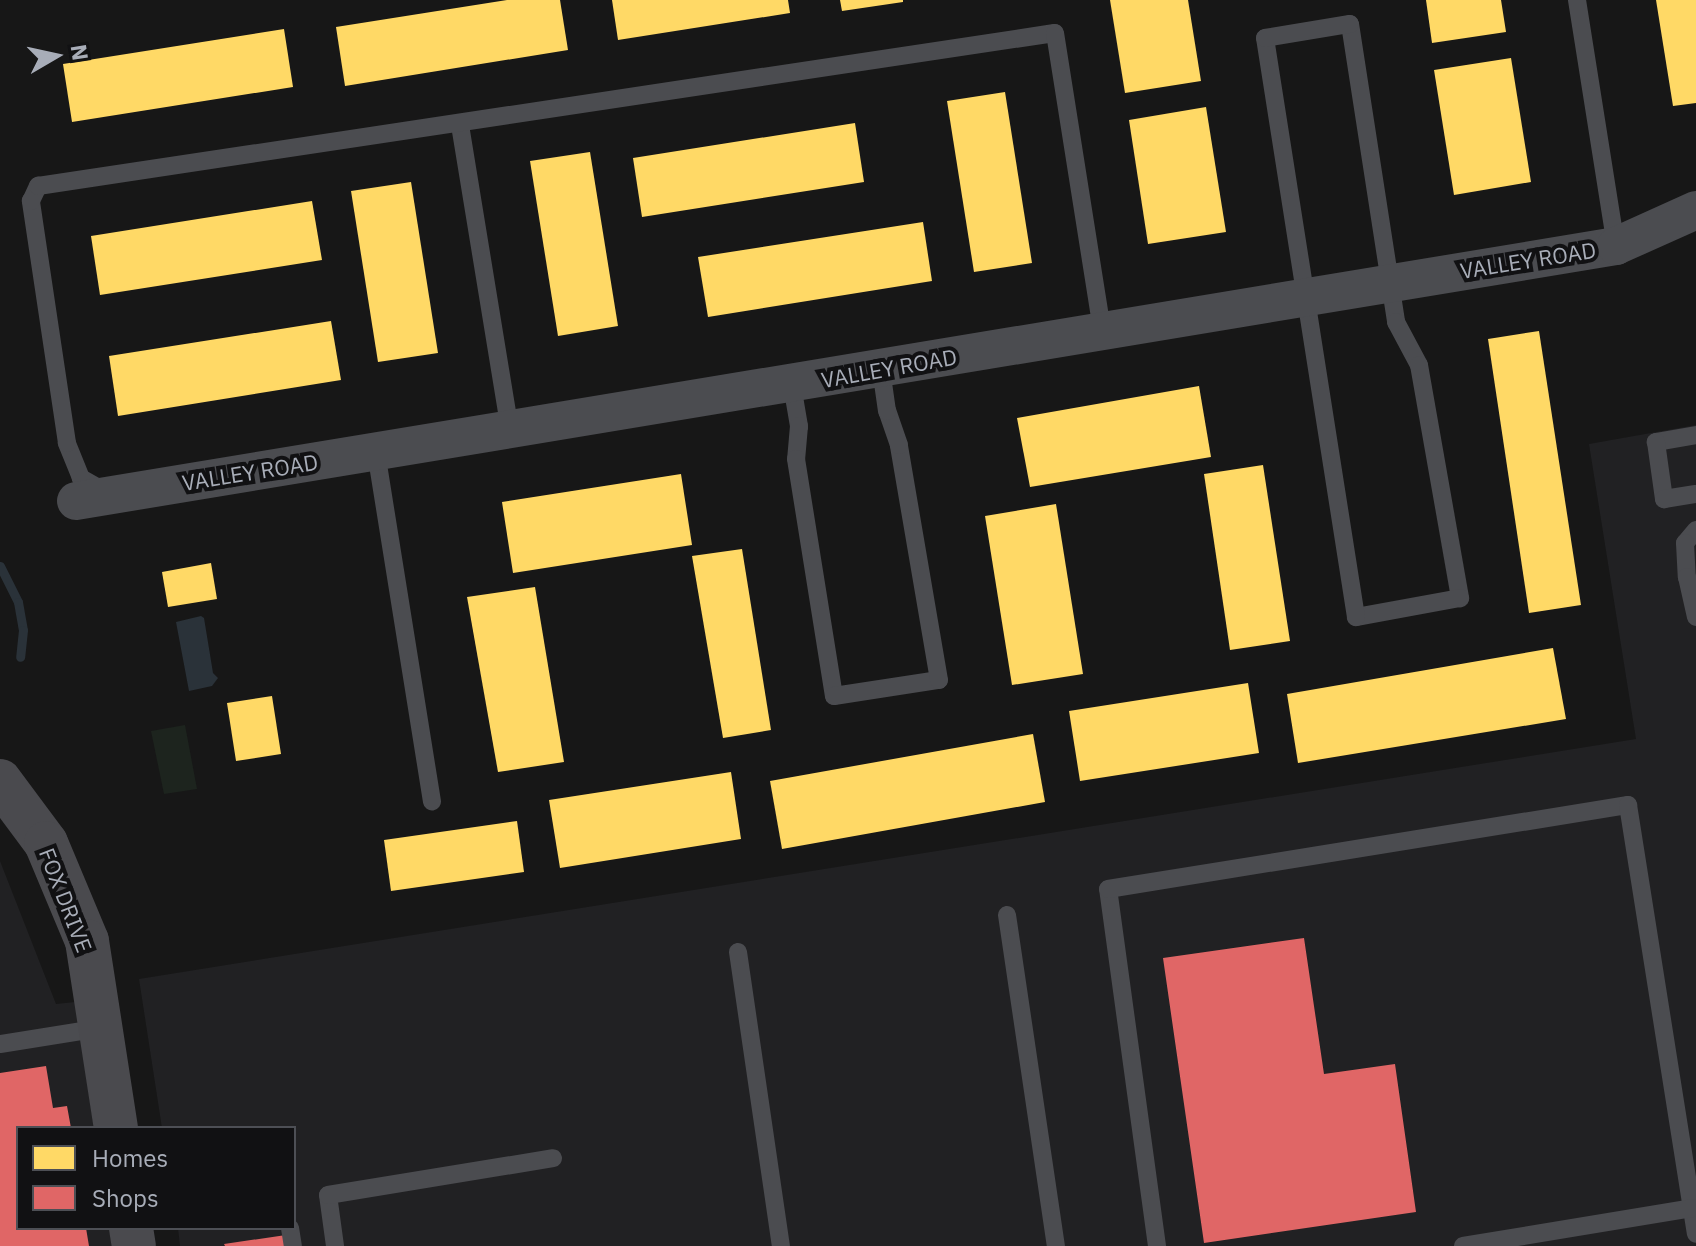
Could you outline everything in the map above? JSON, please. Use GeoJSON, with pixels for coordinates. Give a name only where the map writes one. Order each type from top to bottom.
{"type":"FeatureCollection","features":[{"type":"Feature","properties":{"kind":"street","name":"VALLEY ROAD"},"geometry":{"type":"LineString","coordinates":[[92,497],[792,385],[1616,246],[1696,210]]}},
{"type":"Feature","properties":{"kind":"street","name":"FOX DRIVE"},"geometry":{"type":"LineString","coordinates":[[0,781],[46,843],[87,941],[116,1126]]}},
{"type":"Feature","properties":{"kind":"lane"},"geometry":{"type":"LineString","coordinates":[[1577,0],[1616,246]]}},
{"type":"Feature","properties":{"kind":"lane"},"geometry":{"type":"LineString","coordinates":[[1350,24],[1396,322],[1419,365],[1460,598],[1356,617],[1306,298],[1265,38],[1350,24]]}},
{"type":"Feature","properties":{"kind":"lane"},"geometry":{"type":"LineString","coordinates":[[92,497],[67,443],[31,201],[38,186],[460,125],[1055,33],[1102,331]]}},
{"type":"Feature","properties":{"kind":"lane"},"geometry":{"type":"LineString","coordinates":[[460,125],[510,430]]}},
{"type":"Feature","properties":{"kind":"lane"},"geometry":{"type":"LineString","coordinates":[[792,385],[799,426],[796,459],[834,696],[939,680],[899,445],[887,411],[881,369]]}},
{"type":"Feature","properties":{"kind":"lane"},"geometry":{"type":"LineString","coordinates":[[1696,435],[1656,442],[1664,499],[1696,494]]}},
{"type":"Feature","properties":{"kind":"lane"},"geometry":{"type":"LineString","coordinates":[[376,452],[432,802]]}},
{"type":"Feature","properties":{"kind":"lane"},"geometry":{"type":"LineString","coordinates":[[1696,530],[1685,543],[1687,577],[1696,617]]}},
{"type":"Feature","properties":{"kind":"lane"},"geometry":{"type":"LineString","coordinates":[[1157,1246],[1108,889],[1628,805],[1696,1234]]}},
{"type":"Feature","properties":{"kind":"lane"},"geometry":{"type":"LineString","coordinates":[[1007,915],[1056,1246]]}},
{"type":"Feature","properties":{"kind":"lane"},"geometry":{"type":"LineString","coordinates":[[738,952],[781,1246]]}},
{"type":"Feature","properties":{"kind":"lane"},"geometry":{"type":"LineString","coordinates":[[0,1044],[100,1028]]}},
{"type":"Feature","properties":{"kind":"lane"},"geometry":{"type":"LineString","coordinates":[[335,1246],[328,1195],[553,1158]]}},
{"type":"Feature","properties":{"kind":"lane"},"geometry":{"type":"LineString","coordinates":[[1463,1246],[1692,1208]]}},
{"type":"Feature","properties":{"kind":"shaded area"},"geometry":{"type":"Polygon","coordinates":[[[1696,425],[1696,1246],[180,1246],[178,1230],[296,1230],[296,1126],[162,1126],[139,979],[1636,739],[1589,444],[1696,425]]]}},
{"type":"Feature","properties":{"kind":"shaded area"},"geometry":{"type":"Polygon","coordinates":[[[201,616],[204,618],[213,673],[218,678],[212,686],[189,691],[176,622],[201,616]]]}},
{"type":"Feature","properties":{"kind":"shaded area"},"geometry":{"type":"Polygon","coordinates":[[[185,725],[197,789],[164,794],[151,731],[185,725]]]}},
{"type":"Feature","properties":{"kind":"shaded area"},"geometry":{"type":"Polygon","coordinates":[[[0,861],[56,1004],[75,1002],[94,1126],[16,1126],[16,1230],[109,1230],[112,1246],[0,1246],[0,861]]]}},
{"type":"Feature","properties":{"kind":"building: Homes"},"geometry":{"type":"Polygon","coordinates":[[[507,0],[560,0],[568,50],[345,86],[336,27],[507,0]]]}},
{"type":"Feature","properties":{"kind":"building: Homes"},"geometry":{"type":"Polygon","coordinates":[[[612,0],[788,0],[790,13],[618,40],[612,0]]]}},
{"type":"Feature","properties":{"kind":"building: Homes"},"geometry":{"type":"Polygon","coordinates":[[[840,0],[903,0],[903,2],[842,11],[840,0]]]}},
{"type":"Feature","properties":{"kind":"building: Homes"},"geometry":{"type":"Polygon","coordinates":[[[1110,0],[1188,0],[1201,81],[1125,93],[1110,0]]]}},
{"type":"Feature","properties":{"kind":"building: Homes"},"geometry":{"type":"Polygon","coordinates":[[[1426,0],[1501,0],[1506,32],[1432,43],[1426,0]]]}},
{"type":"Feature","properties":{"kind":"building: Homes"},"geometry":{"type":"Polygon","coordinates":[[[1656,0],[1696,0],[1696,103],[1673,106],[1656,0]]]}},
{"type":"Feature","properties":{"kind":"building: Homes"},"geometry":{"type":"Polygon","coordinates":[[[284,29],[293,87],[72,122],[63,64],[284,29]]]}},
{"type":"Feature","properties":{"kind":"building: Homes"},"geometry":{"type":"Polygon","coordinates":[[[1511,58],[1531,182],[1454,195],[1434,70],[1511,58]]]}},
{"type":"Feature","properties":{"kind":"building: Homes"},"geometry":{"type":"Polygon","coordinates":[[[1005,92],[1032,263],[974,272],[947,101],[1005,92]]]}},
{"type":"Feature","properties":{"kind":"building: Homes"},"geometry":{"type":"Polygon","coordinates":[[[1206,107],[1226,232],[1148,244],[1129,120],[1206,107]]]}},
{"type":"Feature","properties":{"kind":"building: Homes"},"geometry":{"type":"Polygon","coordinates":[[[855,123],[864,182],[642,217],[633,158],[855,123]]]}},
{"type":"Feature","properties":{"kind":"building: Homes"},"geometry":{"type":"Polygon","coordinates":[[[590,152],[618,326],[558,336],[530,161],[590,152]]]}},
{"type":"Feature","properties":{"kind":"building: Homes"},"geometry":{"type":"Polygon","coordinates":[[[411,182],[438,353],[378,362],[351,191],[411,182]]]}},
{"type":"Feature","properties":{"kind":"building: Homes"},"geometry":{"type":"Polygon","coordinates":[[[312,201],[322,260],[100,295],[91,236],[312,201]]]}},
{"type":"Feature","properties":{"kind":"building: Homes"},"geometry":{"type":"Polygon","coordinates":[[[923,222],[932,281],[708,317],[698,257],[923,222]]]}},
{"type":"Feature","properties":{"kind":"building: Homes"},"geometry":{"type":"Polygon","coordinates":[[[331,321],[341,380],[118,416],[109,356],[331,321]]]}},
{"type":"Feature","properties":{"kind":"building: Homes"},"geometry":{"type":"Polygon","coordinates":[[[1539,331],[1581,605],[1529,613],[1488,339],[1539,331]]]}},
{"type":"Feature","properties":{"kind":"building: Homes"},"geometry":{"type":"Polygon","coordinates":[[[1199,386],[1211,457],[1030,487],[1017,418],[1199,386]]]}},
{"type":"Feature","properties":{"kind":"building: Homes"},"geometry":{"type":"Polygon","coordinates":[[[1263,465],[1290,641],[1230,650],[1204,474],[1263,465]]]}},
{"type":"Feature","properties":{"kind":"building: Homes"},"geometry":{"type":"Polygon","coordinates":[[[681,474],[692,545],[513,573],[502,502],[681,474]]]}},
{"type":"Feature","properties":{"kind":"building: Homes"},"geometry":{"type":"Polygon","coordinates":[[[1056,504],[1083,674],[1012,685],[985,516],[1056,504]]]}},
{"type":"Feature","properties":{"kind":"building: Homes"},"geometry":{"type":"Polygon","coordinates":[[[742,549],[771,730],[723,738],[692,556],[742,549]]]}},
{"type":"Feature","properties":{"kind":"building: Homes"},"geometry":{"type":"Polygon","coordinates":[[[211,563],[217,599],[168,607],[162,572],[211,563]]]}},
{"type":"Feature","properties":{"kind":"building: Homes"},"geometry":{"type":"Polygon","coordinates":[[[535,587],[564,762],[498,772],[467,597],[535,587]]]}},
{"type":"Feature","properties":{"kind":"building: Homes"},"geometry":{"type":"Polygon","coordinates":[[[1553,648],[1566,719],[1298,763],[1287,694],[1553,648]]]}},
{"type":"Feature","properties":{"kind":"building: Homes"},"geometry":{"type":"Polygon","coordinates":[[[1248,683],[1259,753],[1080,781],[1069,711],[1248,683]]]}},
{"type":"Feature","properties":{"kind":"building: Homes"},"geometry":{"type":"Polygon","coordinates":[[[272,696],[281,754],[236,761],[227,703],[272,696]]]}},
{"type":"Feature","properties":{"kind":"building: Homes"},"geometry":{"type":"Polygon","coordinates":[[[1033,734],[1045,802],[782,849],[770,781],[1033,734]]]}},
{"type":"Feature","properties":{"kind":"building: Homes"},"geometry":{"type":"Polygon","coordinates":[[[731,772],[741,839],[560,868],[549,800],[731,772]]]}},
{"type":"Feature","properties":{"kind":"building: Homes"},"geometry":{"type":"Polygon","coordinates":[[[517,821],[524,872],[391,891],[384,840],[517,821]]]}},
{"type":"Feature","properties":{"kind":"building: Shops"},"geometry":{"type":"Polygon","coordinates":[[[1304,938],[1324,1074],[1395,1064],[1416,1212],[1204,1243],[1163,958],[1304,938]]]}},
{"type":"Feature","properties":{"kind":"building: Shops"},"geometry":{"type":"Polygon","coordinates":[[[46,1066],[53,1108],[67,1106],[71,1126],[16,1126],[16,1230],[86,1230],[89,1246],[0,1246],[0,1073],[46,1066]]]}},
{"type":"Feature","properties":{"kind":"building: Shops"},"geometry":{"type":"Polygon","coordinates":[[[286,1235],[288,1246],[224,1244],[286,1235]]]}},
{"type":"Feature","properties":{"kind":"waterway"},"geometry":{"type":"LineString","coordinates":[[0,566],[18,602],[23,630],[20,657]]}}]}
